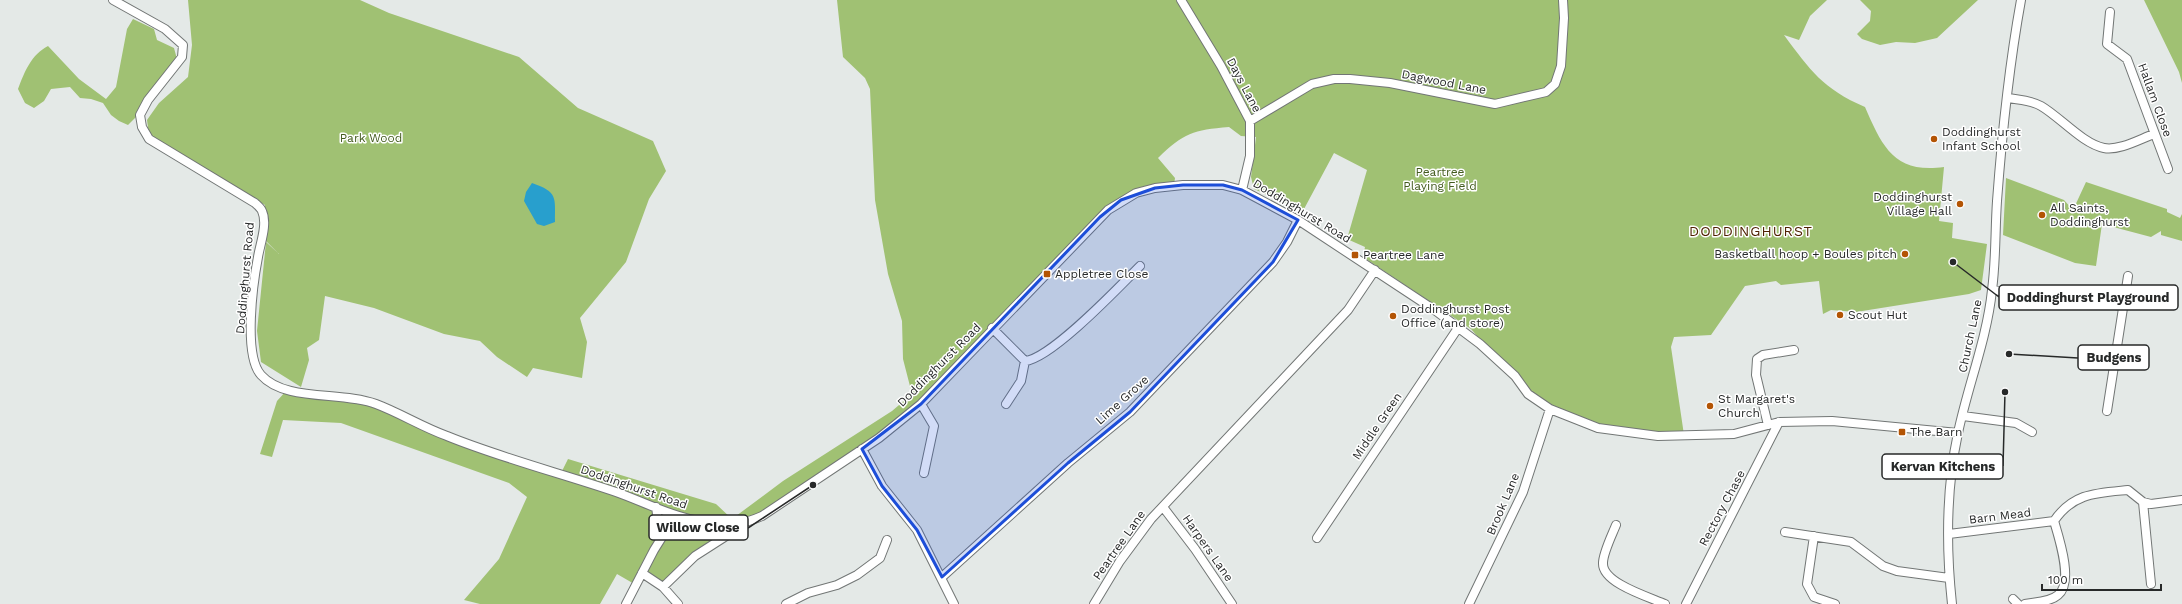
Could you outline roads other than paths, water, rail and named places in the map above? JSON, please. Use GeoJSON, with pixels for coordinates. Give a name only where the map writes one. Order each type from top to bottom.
{"type":"FeatureCollection","features":[{"type":"Feature","properties":{"kind":"street","name":"Doddinghurst Road"},"geometry":{"type":"LineString","coordinates":[[113,0],[165,29],[183,45],[182,57],[148,100],[140,116],[142,127],[149,139],[255,203],[262,211],[264,223],[257,262],[250,330],[254,364],[261,375],[274,386],[286,391],[337,395],[367,400],[402,414],[446,436],[688,519],[713,523],[739,524],[762,516],[862,449],[921,404],[992,328],[1100,217],[1121,200],[1155,188],[1183,184],[1223,185],[1242,190],[1298,220],[1375,270],[1458,328],[1503,364],[1528,394],[1550,409],[1598,428],[1658,436],[1734,434],[1778,422],[1832,421],[1958,433]]}},
{"type":"Feature","properties":{"kind":"street","name":"Days Lane"},"geometry":{"type":"LineString","coordinates":[[1181,0],[1221,66],[1250,121],[1250,156],[1242,190]]}},
{"type":"Feature","properties":{"kind":"street","name":"Dagwood Lane"},"geometry":{"type":"LineString","coordinates":[[1250,121],[1312,84],[1334,79],[1350,79],[1390,84],[1495,104],[1546,92],[1555,84],[1561,66],[1563,0]]}},
{"type":"Feature","properties":{"kind":"street","name":"Church Lane"},"geometry":{"type":"LineString","coordinates":[[1952,604],[1950,578],[1949,486],[1958,433],[1978,360],[1992,290],[2002,138],[2015,34],[2021,0]]}},
{"type":"Feature","properties":{"kind":"street","name":"Hallam Close"},"geometry":{"type":"LineString","coordinates":[[2110,12],[2111,24],[2107,44],[2127,59],[2168,169]]}},
{"type":"Feature","properties":{"kind":"street"},"geometry":{"type":"LineString","coordinates":[[2008,98],[2031,102],[2041,106],[2092,143],[2105,148],[2118,147],[2154,134]]}},
{"type":"Feature","properties":{"kind":"street","name":"Lime Grove"},"geometry":{"type":"LineString","coordinates":[[942,577],[1068,463],[1130,412],[1273,262],[1287,242],[1298,220]]}},
{"type":"Feature","properties":{"kind":"street"},"geometry":{"type":"LineString","coordinates":[[1025,361],[1032,360],[1044,354],[1105,303],[1140,266]]}},
{"type":"Feature","properties":{"kind":"street","name":"Peartree Lane"},"geometry":{"type":"LineString","coordinates":[[1094,604],[1120,561],[1151,519],[1164,507],[1348,310],[1375,270]]}},
{"type":"Feature","properties":{"kind":"street"},"geometry":{"type":"LineString","coordinates":[[2107,410],[2128,276]]}},
{"type":"Feature","properties":{"kind":"street"},"geometry":{"type":"LineString","coordinates":[[1992,290],[2123,306]]}},
{"type":"Feature","properties":{"kind":"street"},"geometry":{"type":"LineString","coordinates":[[992,328],[1025,361]]}},
{"type":"Feature","properties":{"kind":"street","name":"Middle Green"},"geometry":{"type":"LineString","coordinates":[[1317,538],[1458,328]]}},
{"type":"Feature","properties":{"kind":"street"},"geometry":{"type":"LineString","coordinates":[[1768,425],[1756,375],[1757,358],[1763,355],[1794,350]]}},
{"type":"Feature","properties":{"kind":"street"},"geometry":{"type":"LineString","coordinates":[[1006,404],[1021,381],[1025,361]]}},
{"type":"Feature","properties":{"kind":"street"},"geometry":{"type":"LineString","coordinates":[[921,404],[934,426],[924,473]]}},
{"type":"Feature","properties":{"kind":"street","name":"Brook Lane"},"geometry":{"type":"LineString","coordinates":[[1469,604],[1523,492],[1550,409]]}},
{"type":"Feature","properties":{"kind":"street"},"geometry":{"type":"LineString","coordinates":[[1963,416],[2016,423],[2032,432]]}},
{"type":"Feature","properties":{"kind":"street","name":"Rectory Chase"},"geometry":{"type":"LineString","coordinates":[[1686,604],[1778,422]]}},
{"type":"Feature","properties":{"kind":"street"},"geometry":{"type":"LineString","coordinates":[[862,449],[882,486],[917,530],[942,577],[954,604]]}},
{"type":"Feature","properties":{"kind":"street"},"geometry":{"type":"LineString","coordinates":[[2025,604],[2054,598],[2063,590],[2065,582],[2062,545],[2054,521],[2060,512],[2079,497],[2098,492],[2128,490],[2143,502],[2151,504],[2182,500]]}},
{"type":"Feature","properties":{"kind":"street"},"geometry":{"type":"LineString","coordinates":[[2143,502],[2151,584]]}},
{"type":"Feature","properties":{"kind":"street"},"geometry":{"type":"LineString","coordinates":[[656,507],[658,521],[664,534]]}},
{"type":"Feature","properties":{"kind":"street","name":"Harpers Lane"},"geometry":{"type":"LineString","coordinates":[[1164,507],[1195,549],[1232,604]]}},
{"type":"Feature","properties":{"kind":"street"},"geometry":{"type":"LineString","coordinates":[[626,604],[664,534],[688,519]]}},
{"type":"Feature","properties":{"kind":"street","name":"Barn Mead"},"geometry":{"type":"LineString","coordinates":[[1949,534],[2054,521]]}},
{"type":"Feature","properties":{"kind":"street"},"geometry":{"type":"LineString","coordinates":[[663,587],[695,556],[734,531],[739,524]]}},
{"type":"Feature","properties":{"kind":"street"},"geometry":{"type":"LineString","coordinates":[[1616,525],[1602,564],[1607,576],[1618,583],[1665,604]]}},
{"type":"Feature","properties":{"kind":"street"},"geometry":{"type":"LineString","coordinates":[[1785,532],[1851,542],[1883,566],[1897,571],[1950,578]]}},
{"type":"Feature","properties":{"kind":"street"},"geometry":{"type":"LineString","coordinates":[[1814,536],[1807,584],[1814,597],[1835,604]]}},
{"type":"Feature","properties":{"kind":"street"},"geometry":{"type":"LineString","coordinates":[[786,604],[808,593],[837,585],[857,575],[880,558],[887,540]]}},
{"type":"Feature","properties":{"kind":"street"},"geometry":{"type":"LineString","coordinates":[[642,574],[663,587],[678,604]]}},
{"type":"Feature","properties":{"kind":"water"},"geometry":{"type":"Polygon","coordinates":[[[532,183],[547,189],[553,196],[555,201],[555,222],[544,226],[537,224],[524,201],[526,192],[532,183]]]}},
{"type":"Feature","properties":{"kind":"place","name":"Doddinghurst Infant School"},"geometry":{"type":"Point","coordinates":[1934,139]}},
{"type":"Feature","properties":{"kind":"place","name":"Doddinghurst Village Hall"},"geometry":{"type":"Point","coordinates":[1960,204]}},
{"type":"Feature","properties":{"kind":"place","name":"All Saints, Doddinghurst"},"geometry":{"type":"Point","coordinates":[2042,215]}},
{"type":"Feature","properties":{"kind":"place","name":"Basketball hoop + Boules pitch"},"geometry":{"type":"Point","coordinates":[1905,254]}},
{"type":"Feature","properties":{"kind":"place","name":"Peartree Lane"},"geometry":{"type":"Point","coordinates":[1355,255]}},
{"type":"Feature","properties":{"kind":"place","name":"Doddinghurst Playground"},"geometry":{"type":"Point","coordinates":[1953,262]}},
{"type":"Feature","properties":{"kind":"place","name":"Appletree Close"},"geometry":{"type":"Point","coordinates":[1047,274]}},
{"type":"Feature","properties":{"kind":"place","name":"Scout Hut"},"geometry":{"type":"Point","coordinates":[1840,315]}},
{"type":"Feature","properties":{"kind":"place","name":"Doddinghurst Post Office (and store)"},"geometry":{"type":"Point","coordinates":[1393,316]}},
{"type":"Feature","properties":{"kind":"place","name":"Budgens"},"geometry":{"type":"Point","coordinates":[2009,354]}},
{"type":"Feature","properties":{"kind":"place","name":"Kervan Kitchens"},"geometry":{"type":"Point","coordinates":[2005,392]}},
{"type":"Feature","properties":{"kind":"place","name":"St Margaret's Church"},"geometry":{"type":"Point","coordinates":[1710,406]}},
{"type":"Feature","properties":{"kind":"place","name":"The Barn"},"geometry":{"type":"Point","coordinates":[1902,432]}},
{"type":"Feature","properties":{"kind":"place","name":"Willow Close"},"geometry":{"type":"Point","coordinates":[813,485]}},
{"type":"Feature","properties":{"kind":"district","name":"DODDINGHURST"},"geometry":{"type":"Point","coordinates":[1751,231]}},
{"type":"Feature","properties":{"kind":"park label","name":"Park Wood"},"geometry":{"type":"Point","coordinates":[371,138]}},
{"type":"Feature","properties":{"kind":"park label","name":"Peartree Playing Field"},"geometry":{"type":"Point","coordinates":[1440,179]}}]}
